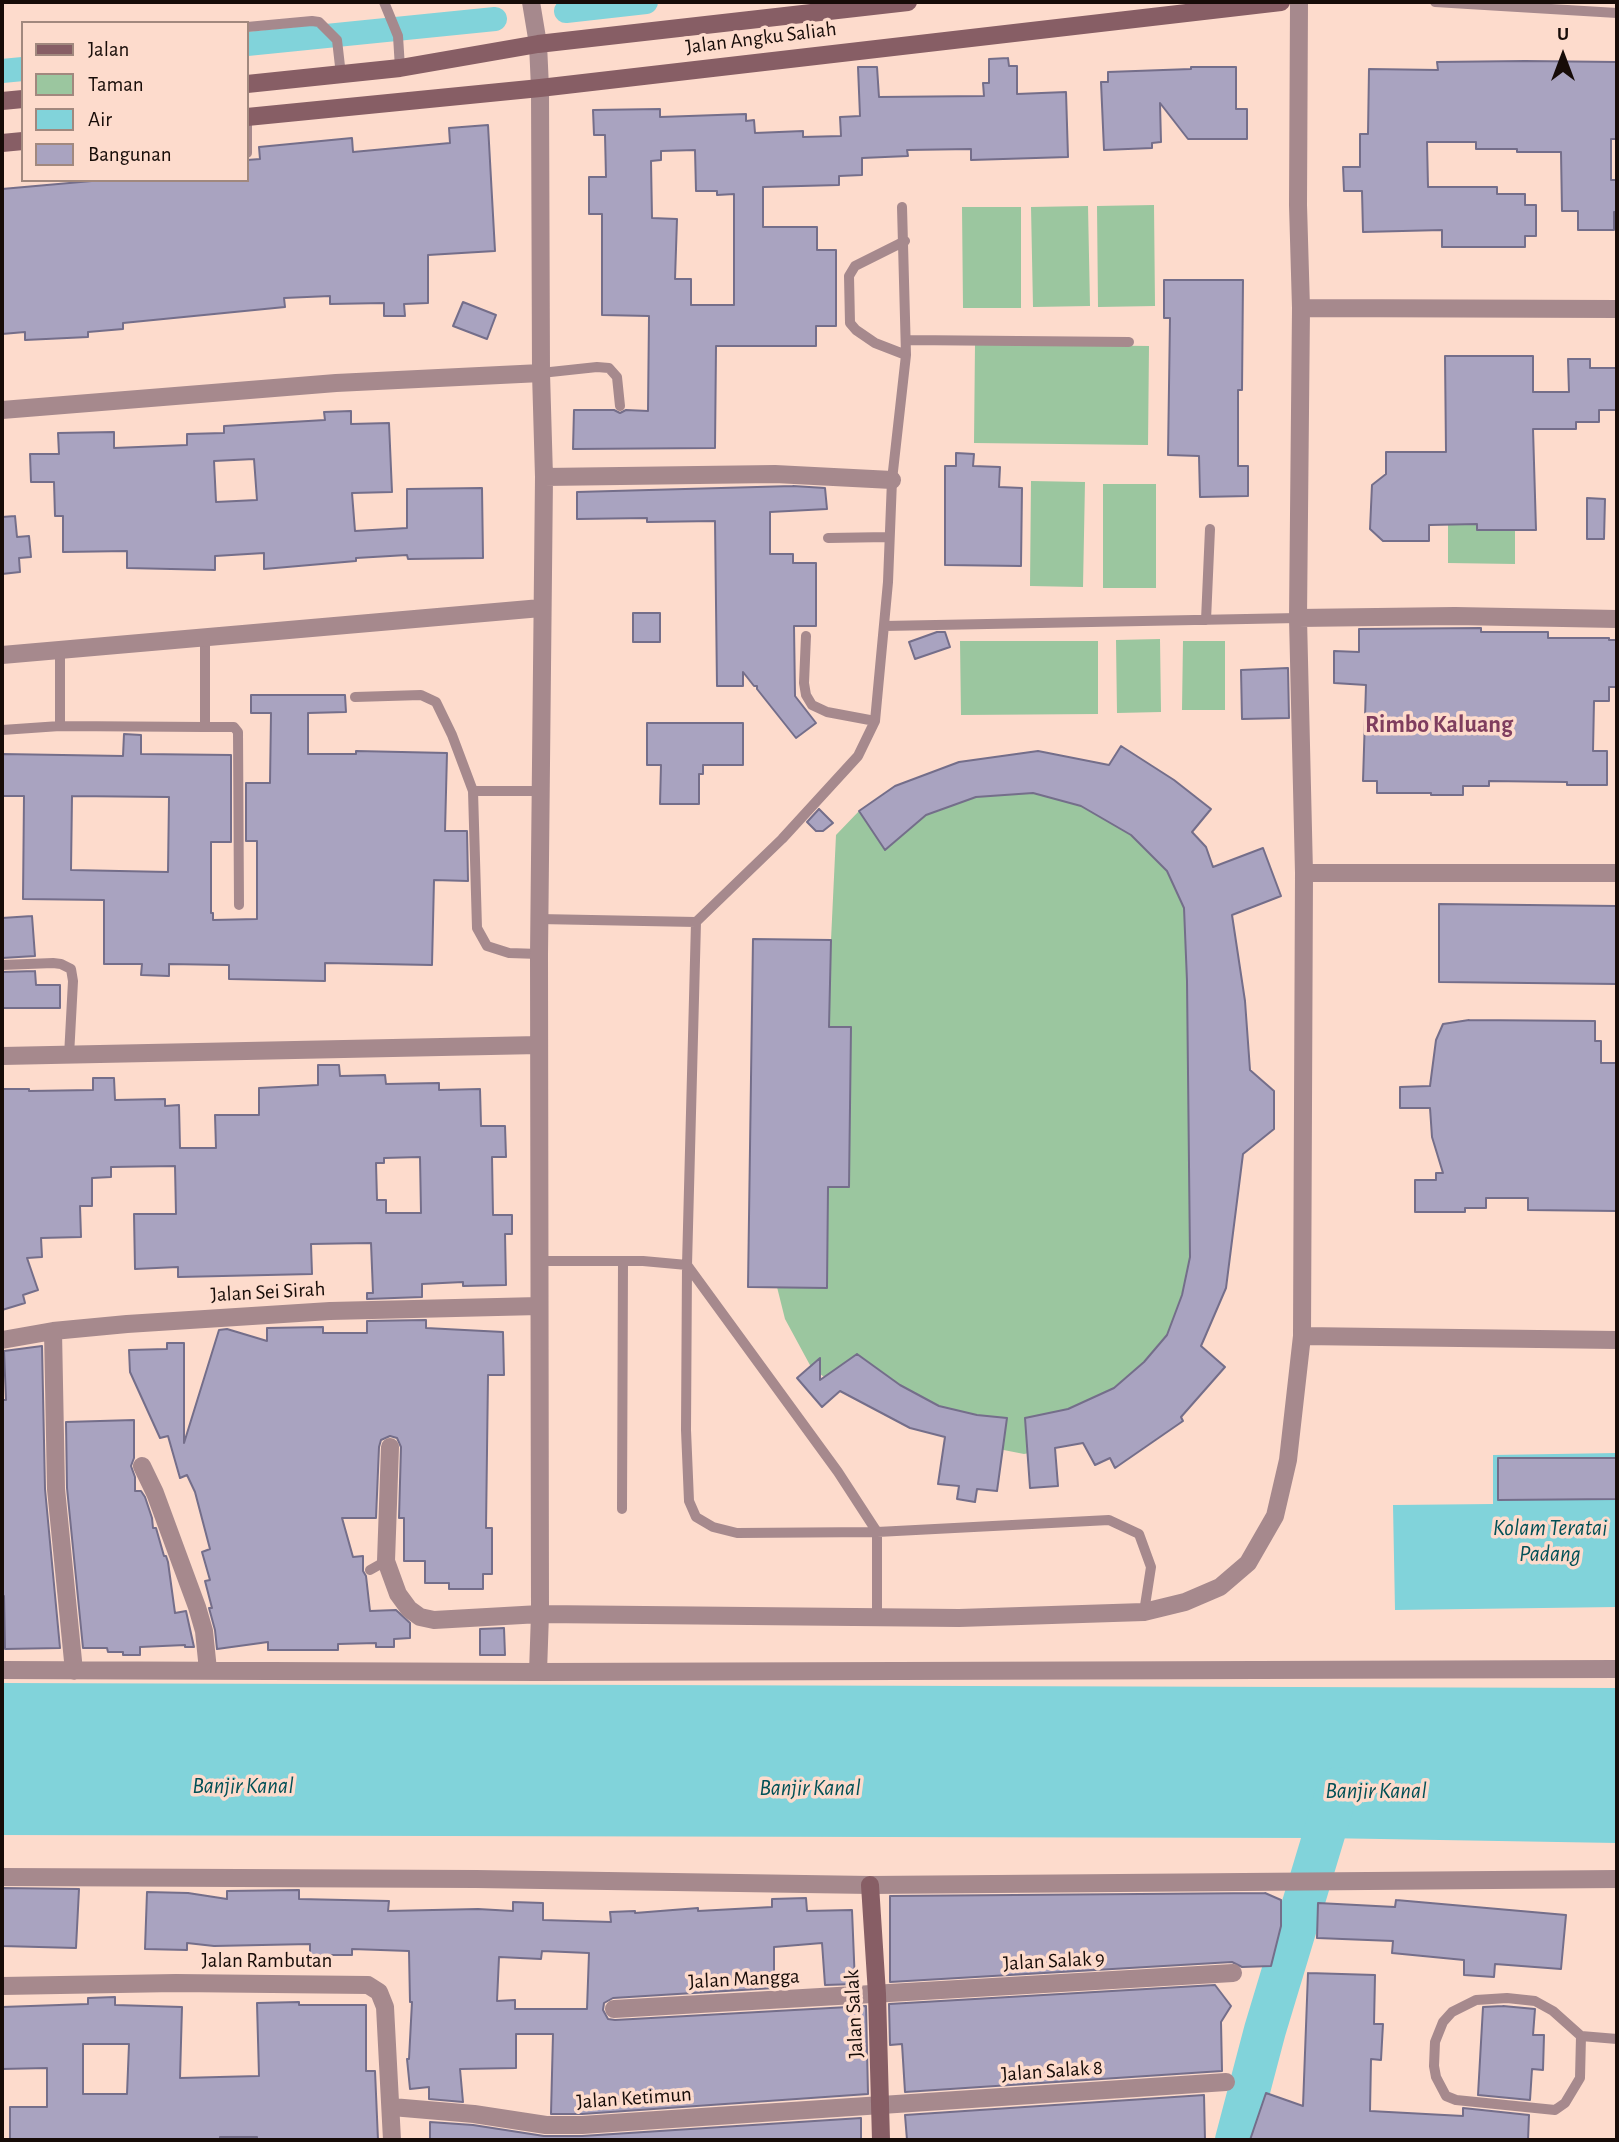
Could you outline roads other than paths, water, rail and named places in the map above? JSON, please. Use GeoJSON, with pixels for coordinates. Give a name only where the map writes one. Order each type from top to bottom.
{"type":"FeatureCollection","features":[{"type":"Feature","properties":{"kind":"main road","name":"Jalan Angku Saliah"},"geometry":{"type":"LineString","coordinates":[[248,84],[340,68],[821,6],[908,2]]}},
{"type":"Feature","properties":{"kind":"main road","name":"Jalan Angku Saliah"},"geometry":{"type":"LineString","coordinates":[[248,117],[540,88],[1281,2]]}},
{"type":"Feature","properties":{"kind":"main road"},"geometry":{"type":"LineString","coordinates":[[2,101],[21,99]]}},
{"type":"Feature","properties":{"kind":"main road"},"geometry":{"type":"LineString","coordinates":[[2,143],[21,141]]}},
{"type":"Feature","properties":{"kind":"main road","name":"Jalan Salak"},"geometry":{"type":"LineString","coordinates":[[870,1885],[877,1994],[881,2140]]}},
{"type":"Feature","properties":{"kind":"street"},"geometry":{"type":"LineString","coordinates":[[531,2],[538,44],[540,88],[544,477],[539,954],[538,1672]]}},
{"type":"Feature","properties":{"kind":"street"},"geometry":{"type":"LineString","coordinates":[[390,1447],[378,1566],[409,1609],[420,1617],[434,1620],[540,1614],[959,1618],[1144,1612],[1185,1602],[1220,1587],[1248,1563],[1275,1516],[1288,1460],[1302,1336],[1304,873],[1298,618],[1301,308],[1298,205],[1299,2]]}},
{"type":"Feature","properties":{"kind":"street"},"geometry":{"type":"LineString","coordinates":[[1301,308],[1617,309]]}},
{"type":"Feature","properties":{"kind":"street"},"geometry":{"type":"LineString","coordinates":[[2,410],[336,383],[541,373]]}},
{"type":"Feature","properties":{"kind":"street"},"geometry":{"type":"LineString","coordinates":[[544,477],[775,474],[892,480]]}},
{"type":"Feature","properties":{"kind":"street"},"geometry":{"type":"LineString","coordinates":[[2,655],[541,608]]}},
{"type":"Feature","properties":{"kind":"street"},"geometry":{"type":"LineString","coordinates":[[1298,618],[1455,616],[1617,619]]}},
{"type":"Feature","properties":{"kind":"street"},"geometry":{"type":"LineString","coordinates":[[1304,873],[1617,873]]}},
{"type":"Feature","properties":{"kind":"street"},"geometry":{"type":"LineString","coordinates":[[2,1056],[540,1045]]}},
{"type":"Feature","properties":{"kind":"street","name":"Jalan Sei Sirah"},"geometry":{"type":"LineString","coordinates":[[2,1340],[53,1331],[127,1324],[330,1311],[539,1306]]}},
{"type":"Feature","properties":{"kind":"street"},"geometry":{"type":"LineString","coordinates":[[53,1331],[55,1476],[74,1671]]}},
{"type":"Feature","properties":{"kind":"street"},"geometry":{"type":"LineString","coordinates":[[1302,1336],[1617,1340]]}},
{"type":"Feature","properties":{"kind":"street"},"geometry":{"type":"LineString","coordinates":[[142,1466],[155,1493],[197,1607],[204,1631],[208,1670]]}},
{"type":"Feature","properties":{"kind":"street"},"geometry":{"type":"LineString","coordinates":[[2,1670],[538,1672],[1617,1669]]}},
{"type":"Feature","properties":{"kind":"street"},"geometry":{"type":"LineString","coordinates":[[2,1877],[870,1885],[1617,1879]]}},
{"type":"Feature","properties":{"kind":"street","name":"Jalan Salak 9"},"geometry":{"type":"LineString","coordinates":[[877,1994],[1233,1973]]}},
{"type":"Feature","properties":{"kind":"street","name":"Jalan Rambutan"},"geometry":{"type":"LineString","coordinates":[[2,1986],[176,1983],[368,1985],[379,1992],[385,2007],[392,2140]]}},
{"type":"Feature","properties":{"kind":"street","name":"Jalan Mangga"},"geometry":{"type":"LineString","coordinates":[[614,2010],[877,1994]]}},
{"type":"Feature","properties":{"kind":"street","name":"Jalan Salak 8"},"geometry":{"type":"LineString","coordinates":[[880,2105],[1226,2082]]}},
{"type":"Feature","properties":{"kind":"street","name":"Jalan Ketimun"},"geometry":{"type":"LineString","coordinates":[[392,2107],[428,2109],[523,2123],[566,2125],[880,2105]]}},
{"type":"Feature","properties":{"kind":"lane"},"geometry":{"type":"LineString","coordinates":[[384,2],[398,36],[399,62]]}},
{"type":"Feature","properties":{"kind":"lane"},"geometry":{"type":"LineString","coordinates":[[1435,2],[1617,13]]}},
{"type":"Feature","properties":{"kind":"lane"},"geometry":{"type":"LineString","coordinates":[[248,27],[312,20],[319,22],[337,40],[340,68]]}},
{"type":"Feature","properties":{"kind":"lane"},"geometry":{"type":"LineString","coordinates":[[902,207],[907,340],[892,480],[884,626],[875,721],[858,756],[782,839],[696,922],[687,1265],[686,1430],[690,1501],[696,1517],[713,1527],[737,1533],[877,1532],[1109,1520],[1139,1534],[1151,1567],[1144,1612]]}},
{"type":"Feature","properties":{"kind":"lane"},"geometry":{"type":"LineString","coordinates":[[905,241],[855,266],[849,276],[850,323],[876,343],[906,355]]}},
{"type":"Feature","properties":{"kind":"lane"},"geometry":{"type":"LineString","coordinates":[[907,340],[1129,342]]}},
{"type":"Feature","properties":{"kind":"lane"},"geometry":{"type":"LineString","coordinates":[[541,373],[608,368],[617,377],[620,406]]}},
{"type":"Feature","properties":{"kind":"lane"},"geometry":{"type":"LineString","coordinates":[[1206,620],[1210,529]]}},
{"type":"Feature","properties":{"kind":"lane"},"geometry":{"type":"LineString","coordinates":[[828,538],[889,537]]}},
{"type":"Feature","properties":{"kind":"lane"},"geometry":{"type":"LineString","coordinates":[[884,626],[1298,618]]}},
{"type":"Feature","properties":{"kind":"lane"},"geometry":{"type":"LineString","coordinates":[[806,636],[804,683],[806,695],[812,705],[827,712],[875,721]]}},
{"type":"Feature","properties":{"kind":"lane"},"geometry":{"type":"LineString","coordinates":[[205,638],[205,727]]}},
{"type":"Feature","properties":{"kind":"lane"},"geometry":{"type":"LineString","coordinates":[[60,651],[60,726]]}},
{"type":"Feature","properties":{"kind":"lane"},"geometry":{"type":"LineString","coordinates":[[355,697],[421,695],[436,702],[452,735],[473,791],[477,928],[486,946],[509,953],[539,954]]}},
{"type":"Feature","properties":{"kind":"lane"},"geometry":{"type":"LineString","coordinates":[[2,730],[60,726],[234,727],[238,732],[239,905]]}},
{"type":"Feature","properties":{"kind":"lane"},"geometry":{"type":"LineString","coordinates":[[473,791],[541,792]]}},
{"type":"Feature","properties":{"kind":"lane"},"geometry":{"type":"LineString","coordinates":[[540,919],[696,922]]}},
{"type":"Feature","properties":{"kind":"lane"},"geometry":{"type":"LineString","coordinates":[[2,965],[53,963],[71,969],[73,981],[69,1056]]}},
{"type":"Feature","properties":{"kind":"lane"},"geometry":{"type":"LineString","coordinates":[[540,1261],[623,1261],[687,1265]]}},
{"type":"Feature","properties":{"kind":"lane"},"geometry":{"type":"LineString","coordinates":[[622,1509],[623,1261]]}},
{"type":"Feature","properties":{"kind":"lane"},"geometry":{"type":"LineString","coordinates":[[687,1265],[838,1472],[877,1532],[877,1618]]}},
{"type":"Feature","properties":{"kind":"lane"},"geometry":{"type":"LineString","coordinates":[[1581,2036],[1580,2078],[1565,2103],[1555,2110],[1456,2100],[1446,2096],[1436,2077],[1435,2042],[1443,2022],[1452,2012],[1476,2000],[1507,1998],[1535,2001],[1553,2011],[1581,2036],[1617,2039]]}},
{"type":"Feature","properties":{"kind":"water","name":"Kolam Teratai Padang"},"geometry":{"type":"Polygon","coordinates":[[[1617,1453],[1617,1607],[1395,1610],[1393,1505],[1493,1504],[1493,1455],[1617,1453]]]}},
{"type":"Feature","properties":{"kind":"water","name":"Banjir Kanal"},"geometry":{"type":"Polygon","coordinates":[[[2,1683],[1617,1688],[1617,1843],[1322,1838],[2,1835],[2,1683]]]}},
{"type":"Feature","properties":{"kind":"waterway"},"geometry":{"type":"LineString","coordinates":[[566,11],[646,2]]}},
{"type":"Feature","properties":{"kind":"waterway"},"geometry":{"type":"LineString","coordinates":[[248,44],[495,19]]}},
{"type":"Feature","properties":{"kind":"waterway"},"geometry":{"type":"LineString","coordinates":[[2,71],[21,69]]}},
{"type":"Feature","properties":{"kind":"waterway","name":"Banjir Kanal"},"geometry":{"type":"LineString","coordinates":[[1236,2140],[1265,2030],[1338,1788]]}},
{"type":"Feature","properties":{"kind":"district","name":"Rimbo Kaluang"},"geometry":{"type":"Point","coordinates":[1439,725]}}]}
